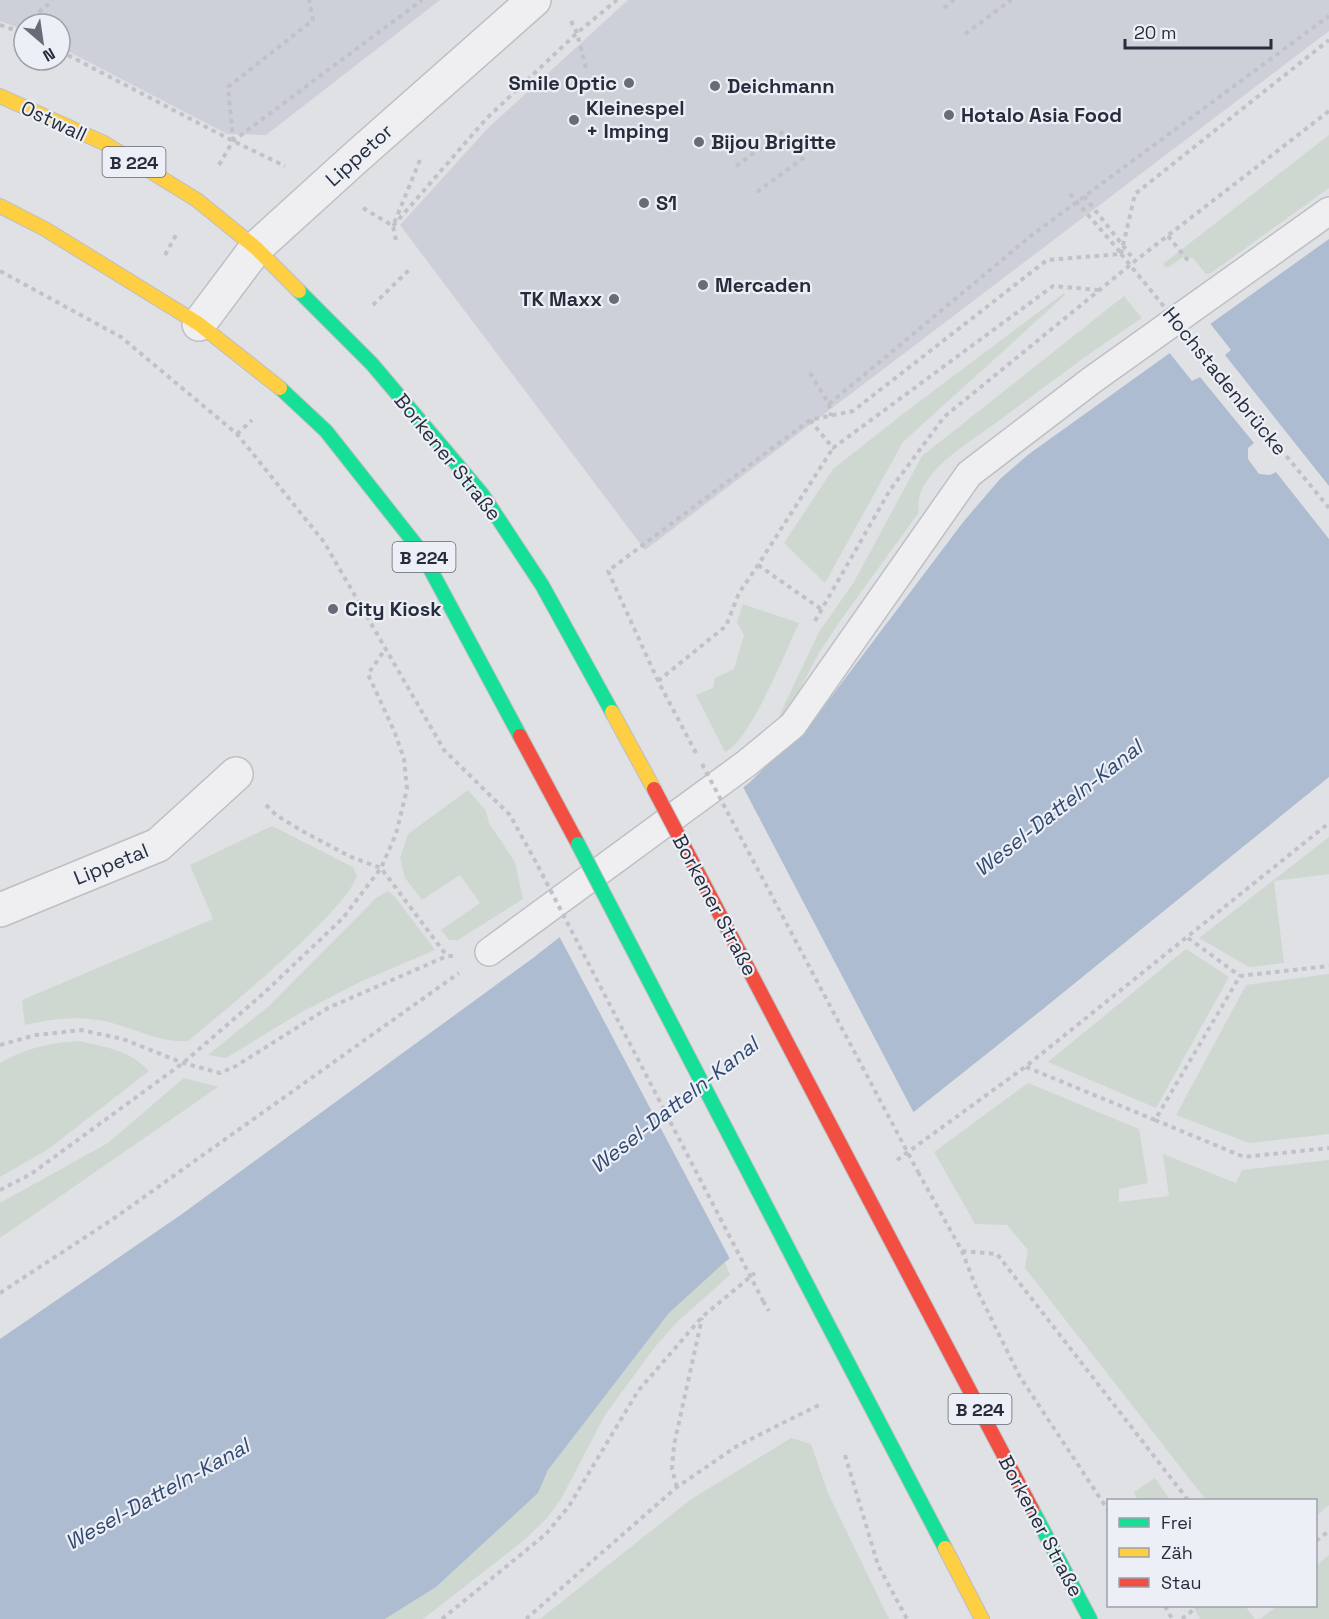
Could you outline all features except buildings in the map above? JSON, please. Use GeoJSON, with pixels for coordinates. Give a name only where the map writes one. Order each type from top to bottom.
{"type":"FeatureCollection","features":[{"type":"Feature","properties":{"kind":"main road","name":"Ostwall"},"geometry":{"type":"LineString","coordinates":[[0,96],[104,143],[197,200],[256,248]]}},
{"type":"Feature","properties":{"kind":"main road","name":"B 224"},"geometry":{"type":"LineString","coordinates":[[0,206],[45,229],[199,324],[284,391],[326,431],[420,550],[578,844],[982,1619]]}},
{"type":"Feature","properties":{"kind":"main road","name":"Borkener Straße"},"geometry":{"type":"LineString","coordinates":[[256,248],[372,364],[482,494],[542,585],[654,789],[1090,1619]]}},
{"type":"Feature","properties":{"kind":"street","name":"Lippetor"},"geometry":{"type":"LineString","coordinates":[[199,324],[256,248],[534,0]]}},
{"type":"Feature","properties":{"kind":"street","name":"Lippetal"},"geometry":{"type":"LineString","coordinates":[[0,910],[158,845],[236,774]]}},
{"type":"Feature","properties":{"kind":"lane"},"geometry":{"type":"LineString","coordinates":[[489,952],[747,763],[793,725],[969,474],[1092,380],[1329,211]]}},
{"type":"Feature","properties":{"kind":"path"},"geometry":{"type":"LineString","coordinates":[[40,12],[53,0]]}},
{"type":"Feature","properties":{"kind":"path"},"geometry":{"type":"LineString","coordinates":[[232,141],[228,87],[313,20],[309,0]]}},
{"type":"Feature","properties":{"kind":"path"},"geometry":{"type":"LineString","coordinates":[[232,141],[422,0]]}},
{"type":"Feature","properties":{"kind":"path"},"geometry":{"type":"LineString","coordinates":[[396,240],[393,226],[486,119],[577,33],[617,0]]}},
{"type":"Feature","properties":{"kind":"path"},"geometry":{"type":"LineString","coordinates":[[944,8],[954,0]]}},
{"type":"Feature","properties":{"kind":"path"},"geometry":{"type":"LineString","coordinates":[[965,34],[1011,0]]}},
{"type":"Feature","properties":{"kind":"path"},"geometry":{"type":"LineString","coordinates":[[829,404],[1032,235],[1329,16]]}},
{"type":"Feature","properties":{"kind":"path"},"geometry":{"type":"LineString","coordinates":[[577,33],[588,72]]}},
{"type":"Feature","properties":{"kind":"path"},"geometry":{"type":"LineString","coordinates":[[697,753],[658,681],[608,571],[810,420],[853,411],[1047,260],[1121,254],[1135,194],[1329,40]]}},
{"type":"Feature","properties":{"kind":"path"},"geometry":{"type":"LineString","coordinates":[[72,57],[232,141],[324,185]]}},
{"type":"Feature","properties":{"kind":"path"},"geometry":{"type":"LineString","coordinates":[[658,681],[726,626],[738,593],[833,448],[1053,286],[1099,290],[1329,111]]}},
{"type":"Feature","properties":{"kind":"path"},"geometry":{"type":"LineString","coordinates":[[736,166],[784,130]]}},
{"type":"Feature","properties":{"kind":"path"},"geometry":{"type":"LineString","coordinates":[[757,192],[806,156]]}},
{"type":"Feature","properties":{"kind":"path","name":"Hochstadenbrücke"},"geometry":{"type":"LineString","coordinates":[[1070,194],[1329,508]]}},
{"type":"Feature","properties":{"kind":"path"},"geometry":{"type":"LineString","coordinates":[[1084,196],[1135,261]]}},
{"type":"Feature","properties":{"kind":"path"},"geometry":{"type":"LineString","coordinates":[[0,271],[121,337],[237,434],[324,542],[444,750],[510,815],[770,1311]]}},
{"type":"Feature","properties":{"kind":"path"},"geometry":{"type":"LineString","coordinates":[[810,373],[829,404],[831,416]]}},
{"type":"Feature","properties":{"kind":"path"},"geometry":{"type":"LineString","coordinates":[[810,420],[833,448]]}},
{"type":"Feature","properties":{"kind":"path"},"geometry":{"type":"LineString","coordinates":[[758,565],[820,609]]}},
{"type":"Feature","properties":{"kind":"path"},"geometry":{"type":"LineString","coordinates":[[0,1190],[30,1174],[183,1063],[264,993],[343,918],[381,868],[396,834],[407,789],[404,759],[395,733],[368,674],[386,648]]}},
{"type":"Feature","properties":{"kind":"path"},"geometry":{"type":"LineString","coordinates":[[702,764],[918,1173],[962,1251],[977,1290],[1020,1377],[1107,1508]]}},
{"type":"Feature","properties":{"kind":"path"},"geometry":{"type":"LineString","coordinates":[[890,1165],[1025,1067],[1329,823]]}},
{"type":"Feature","properties":{"kind":"path"},"geometry":{"type":"LineString","coordinates":[[304,832],[351,857],[381,868],[447,956]]}},
{"type":"Feature","properties":{"kind":"path"},"geometry":{"type":"LineString","coordinates":[[1188,938],[1240,976],[1329,966]]}},
{"type":"Feature","properties":{"kind":"path"},"geometry":{"type":"LineString","coordinates":[[0,1045],[36,1035],[81,1030],[123,1039],[183,1063],[220,1073],[236,1066],[328,1008],[447,956],[489,952]]}},
{"type":"Feature","properties":{"kind":"path"},"geometry":{"type":"LineString","coordinates":[[0,1293],[113,1219],[489,952]]}},
{"type":"Feature","properties":{"kind":"path"},"geometry":{"type":"LineString","coordinates":[[1155,1120],[1240,976]]}},
{"type":"Feature","properties":{"kind":"path"},"geometry":{"type":"LineString","coordinates":[[1025,1067],[1244,1157],[1329,1148]]}},
{"type":"Feature","properties":{"kind":"path"},"geometry":{"type":"LineString","coordinates":[[962,1251],[997,1254],[1187,1499]]}},
{"type":"Feature","properties":{"kind":"path"},"geometry":{"type":"LineString","coordinates":[[442,1619],[546,1534],[569,1506],[638,1391],[702,1317],[760,1269]]}},
{"type":"Feature","properties":{"kind":"path"},"geometry":{"type":"LineString","coordinates":[[677,1487],[672,1469],[674,1445],[702,1317]]}},
{"type":"Feature","properties":{"kind":"path"},"geometry":{"type":"LineString","coordinates":[[526,1619],[677,1487],[737,1446],[824,1402],[828,1410]]}},
{"type":"Feature","properties":{"kind":"path"},"geometry":{"type":"LineString","coordinates":[[843,1447],[878,1565],[907,1619]]}},
{"type":"Feature","properties":{"kind":"path"},"geometry":{"type":"LineString","coordinates":[[1317,1540],[1329,1531]]}},
{"type":"Feature","properties":{"kind":"path"},"geometry":{"type":"LineString","coordinates":[[1182,1619],[1196,1607]]}},
{"type":"Feature","properties":{"kind":"shaded area"},"geometry":{"type":"Polygon","coordinates":[[[0,0],[440,0],[266,135],[227,134],[72,53],[72,12],[12,12],[12,26],[0,21],[0,0]]]}},
{"type":"Feature","properties":{"kind":"shaded area","name":"Mercaden"},"geometry":{"type":"Polygon","coordinates":[[[628,0],[1329,0],[1329,31],[645,550],[400,225],[488,128],[628,0]]]}},
{"type":"Feature","properties":{"kind":"shaded area"},"geometry":{"type":"Polygon","coordinates":[[[1329,135],[1329,188],[1211,273],[1206,274],[1193,258],[1183,257],[1169,267],[1165,267],[1163,264],[1329,135]]]}},
{"type":"Feature","properties":{"kind":"shaded area"},"geometry":{"type":"Polygon","coordinates":[[[1064,293],[1065,295],[903,442],[825,583],[784,543],[833,469],[1064,293]]]}},
{"type":"Feature","properties":{"kind":"shaded area"},"geometry":{"type":"Polygon","coordinates":[[[1124,296],[1142,318],[964,446],[931,475],[921,492],[918,502],[919,512],[819,653],[784,719],[779,716],[819,632],[854,582],[922,456],[1124,296]]]}},
{"type":"Feature","properties":{"kind":"shaded area"},"geometry":{"type":"Polygon","coordinates":[[[743,604],[799,623],[756,714],[735,745],[725,752],[696,695],[713,688],[715,678],[734,669],[744,635],[737,622],[743,604]]]}},
{"type":"Feature","properties":{"kind":"shaded area"},"geometry":{"type":"Polygon","coordinates":[[[468,790],[486,811],[489,823],[515,862],[523,899],[458,940],[449,940],[441,930],[480,903],[460,875],[422,900],[405,878],[400,858],[408,834],[468,790]]]}},
{"type":"Feature","properties":{"kind":"shaded area"},"geometry":{"type":"Polygon","coordinates":[[[272,826],[353,867],[357,876],[349,891],[299,945],[188,1041],[168,1040],[112,1023],[80,1018],[25,1025],[22,1000],[213,919],[190,865],[272,826]]]}},
{"type":"Feature","properties":{"kind":"shaded area"},"geometry":{"type":"Polygon","coordinates":[[[1329,837],[1329,874],[1274,881],[1284,963],[1249,967],[1199,938],[1329,837]]]}},
{"type":"Feature","properties":{"kind":"shaded area"},"geometry":{"type":"Polygon","coordinates":[[[388,891],[435,950],[362,981],[298,1014],[226,1058],[208,1055],[270,1005],[376,898],[388,891]]]}},
{"type":"Feature","properties":{"kind":"shaded area"},"geometry":{"type":"Polygon","coordinates":[[[1186,949],[1229,977],[1156,1108],[1048,1062],[1186,949]]]}},
{"type":"Feature","properties":{"kind":"shaded area"},"geometry":{"type":"Polygon","coordinates":[[[1329,974],[1329,1134],[1249,1143],[1176,1115],[1246,985],[1329,974]]]}},
{"type":"Feature","properties":{"kind":"shaded area"},"geometry":{"type":"Polygon","coordinates":[[[79,1041],[125,1054],[149,1071],[47,1150],[0,1177],[0,1063],[38,1047],[79,1041]]]}},
{"type":"Feature","properties":{"kind":"shaded area"},"geometry":{"type":"Polygon","coordinates":[[[184,1078],[218,1087],[0,1238],[0,1203],[108,1143],[184,1078]]]}},
{"type":"Feature","properties":{"kind":"shaded area"},"geometry":{"type":"Polygon","coordinates":[[[1028,1083],[1139,1129],[1148,1183],[1119,1189],[1119,1202],[1169,1196],[1163,1154],[1236,1183],[1242,1170],[1329,1160],[1329,1505],[1317,1515],[1317,1499],[1205,1499],[1025,1268],[1028,1250],[1007,1225],[975,1224],[934,1152],[1028,1083]]]}},
{"type":"Feature","properties":{"kind":"shaded area"},"geometry":{"type":"Polygon","coordinates":[[[725,1262],[730,1275],[677,1322],[655,1347],[605,1415],[561,1499],[547,1518],[523,1541],[423,1619],[385,1619],[436,1587],[537,1493],[548,1470],[669,1313],[725,1262]]]}},
{"type":"Feature","properties":{"kind":"shaded area"},"geometry":{"type":"Polygon","coordinates":[[[791,1438],[811,1444],[828,1493],[889,1619],[540,1619],[690,1500],[791,1438]]]}},
{"type":"Feature","properties":{"kind":"shaded area"},"geometry":{"type":"Polygon","coordinates":[[[1155,1478],[1169,1499],[1138,1499],[1134,1492],[1155,1478]]]}},
{"type":"Feature","properties":{"kind":"shaded area"},"geometry":{"type":"Polygon","coordinates":[[[1329,1555],[1329,1619],[1260,1619],[1276,1607],[1317,1607],[1317,1565],[1329,1555]]]}},
{"type":"Feature","properties":{"kind":"shaded area"},"geometry":{"type":"Polygon","coordinates":[[[1194,1607],[1246,1607],[1255,1619],[1200,1619],[1194,1607]]]}},
{"type":"Feature","properties":{"kind":"water","name":"Wesel-Datteln-Kanal"},"geometry":{"type":"Polygon","coordinates":[[[1329,239],[1329,777],[1043,1009],[725,1262],[669,1313],[548,1470],[538,1493],[436,1587],[385,1619],[0,1619],[0,1339],[182,1214],[533,958],[750,782],[816,717],[964,521],[1000,479],[1029,454],[1329,239]]]}},
{"type":"Feature","properties":{"kind":"pier"},"geometry":{"type":"Polygon","coordinates":[[[1209,322],[1231,350],[1225,355],[1329,486],[1329,539],[1276,472],[1270,475],[1259,474],[1248,459],[1248,448],[1254,443],[1200,377],[1192,381],[1168,351],[1209,322]]]}},
{"type":"Feature","properties":{"kind":"pier"},"geometry":{"type":"Polygon","coordinates":[[[742,785],[915,1115],[731,1261],[558,934],[742,785]]]}},
{"type":"Feature","properties":{"kind":"traffic: fast"},"geometry":{"type":"LineString","coordinates":[[299,291],[372,364],[482,494],[542,585],[612,712]]}},
{"type":"Feature","properties":{"kind":"traffic: fast"},"geometry":{"type":"LineString","coordinates":[[280,388],[326,431],[420,550],[520,736]]}},
{"type":"Feature","properties":{"kind":"traffic: fast"},"geometry":{"type":"LineString","coordinates":[[578,844],[804,1279]]}},
{"type":"Feature","properties":{"kind":"traffic: fast"},"geometry":{"type":"LineString","coordinates":[[804,1279],[945,1548]]}},
{"type":"Feature","properties":{"kind":"traffic: fast"},"geometry":{"type":"LineString","coordinates":[[1032,1509],[1090,1619]]}},
{"type":"Feature","properties":{"kind":"traffic: slow"},"geometry":{"type":"LineString","coordinates":[[0,96],[104,143],[197,200],[256,248],[299,291]]}},
{"type":"Feature","properties":{"kind":"traffic: slow"},"geometry":{"type":"LineString","coordinates":[[0,206],[45,229],[199,324],[280,388]]}},
{"type":"Feature","properties":{"kind":"traffic: slow"},"geometry":{"type":"LineString","coordinates":[[612,712],[654,789]]}},
{"type":"Feature","properties":{"kind":"traffic: slow"},"geometry":{"type":"LineString","coordinates":[[945,1548],[982,1619]]}},
{"type":"Feature","properties":{"kind":"traffic: jam"},"geometry":{"type":"LineString","coordinates":[[520,736],[578,844]]}},
{"type":"Feature","properties":{"kind":"traffic: jam"},"geometry":{"type":"LineString","coordinates":[[654,789],[869,1199]]}},
{"type":"Feature","properties":{"kind":"traffic: jam"},"geometry":{"type":"LineString","coordinates":[[869,1199],[1032,1509]]}},
{"type":"Feature","properties":{"kind":"place","name":"Smile Optic"},"geometry":{"type":"Point","coordinates":[629,83]}},
{"type":"Feature","properties":{"kind":"place","name":"Deichmann"},"geometry":{"type":"Point","coordinates":[715,86]}},
{"type":"Feature","properties":{"kind":"place","name":"Hotalo Asia Food"},"geometry":{"type":"Point","coordinates":[949,115]}},
{"type":"Feature","properties":{"kind":"place","name":"Kleinespel + Imping"},"geometry":{"type":"Point","coordinates":[574,120]}},
{"type":"Feature","properties":{"kind":"place","name":"Bijou Brigitte"},"geometry":{"type":"Point","coordinates":[699,142]}},
{"type":"Feature","properties":{"kind":"place","name":"S1"},"geometry":{"type":"Point","coordinates":[644,203]}},
{"type":"Feature","properties":{"kind":"place","name":"Mercaden"},"geometry":{"type":"Point","coordinates":[703,285]}},
{"type":"Feature","properties":{"kind":"place","name":"TK Maxx"},"geometry":{"type":"Point","coordinates":[614,299]}},
{"type":"Feature","properties":{"kind":"place","name":"City Kiosk"},"geometry":{"type":"Point","coordinates":[333,609]}}]}
